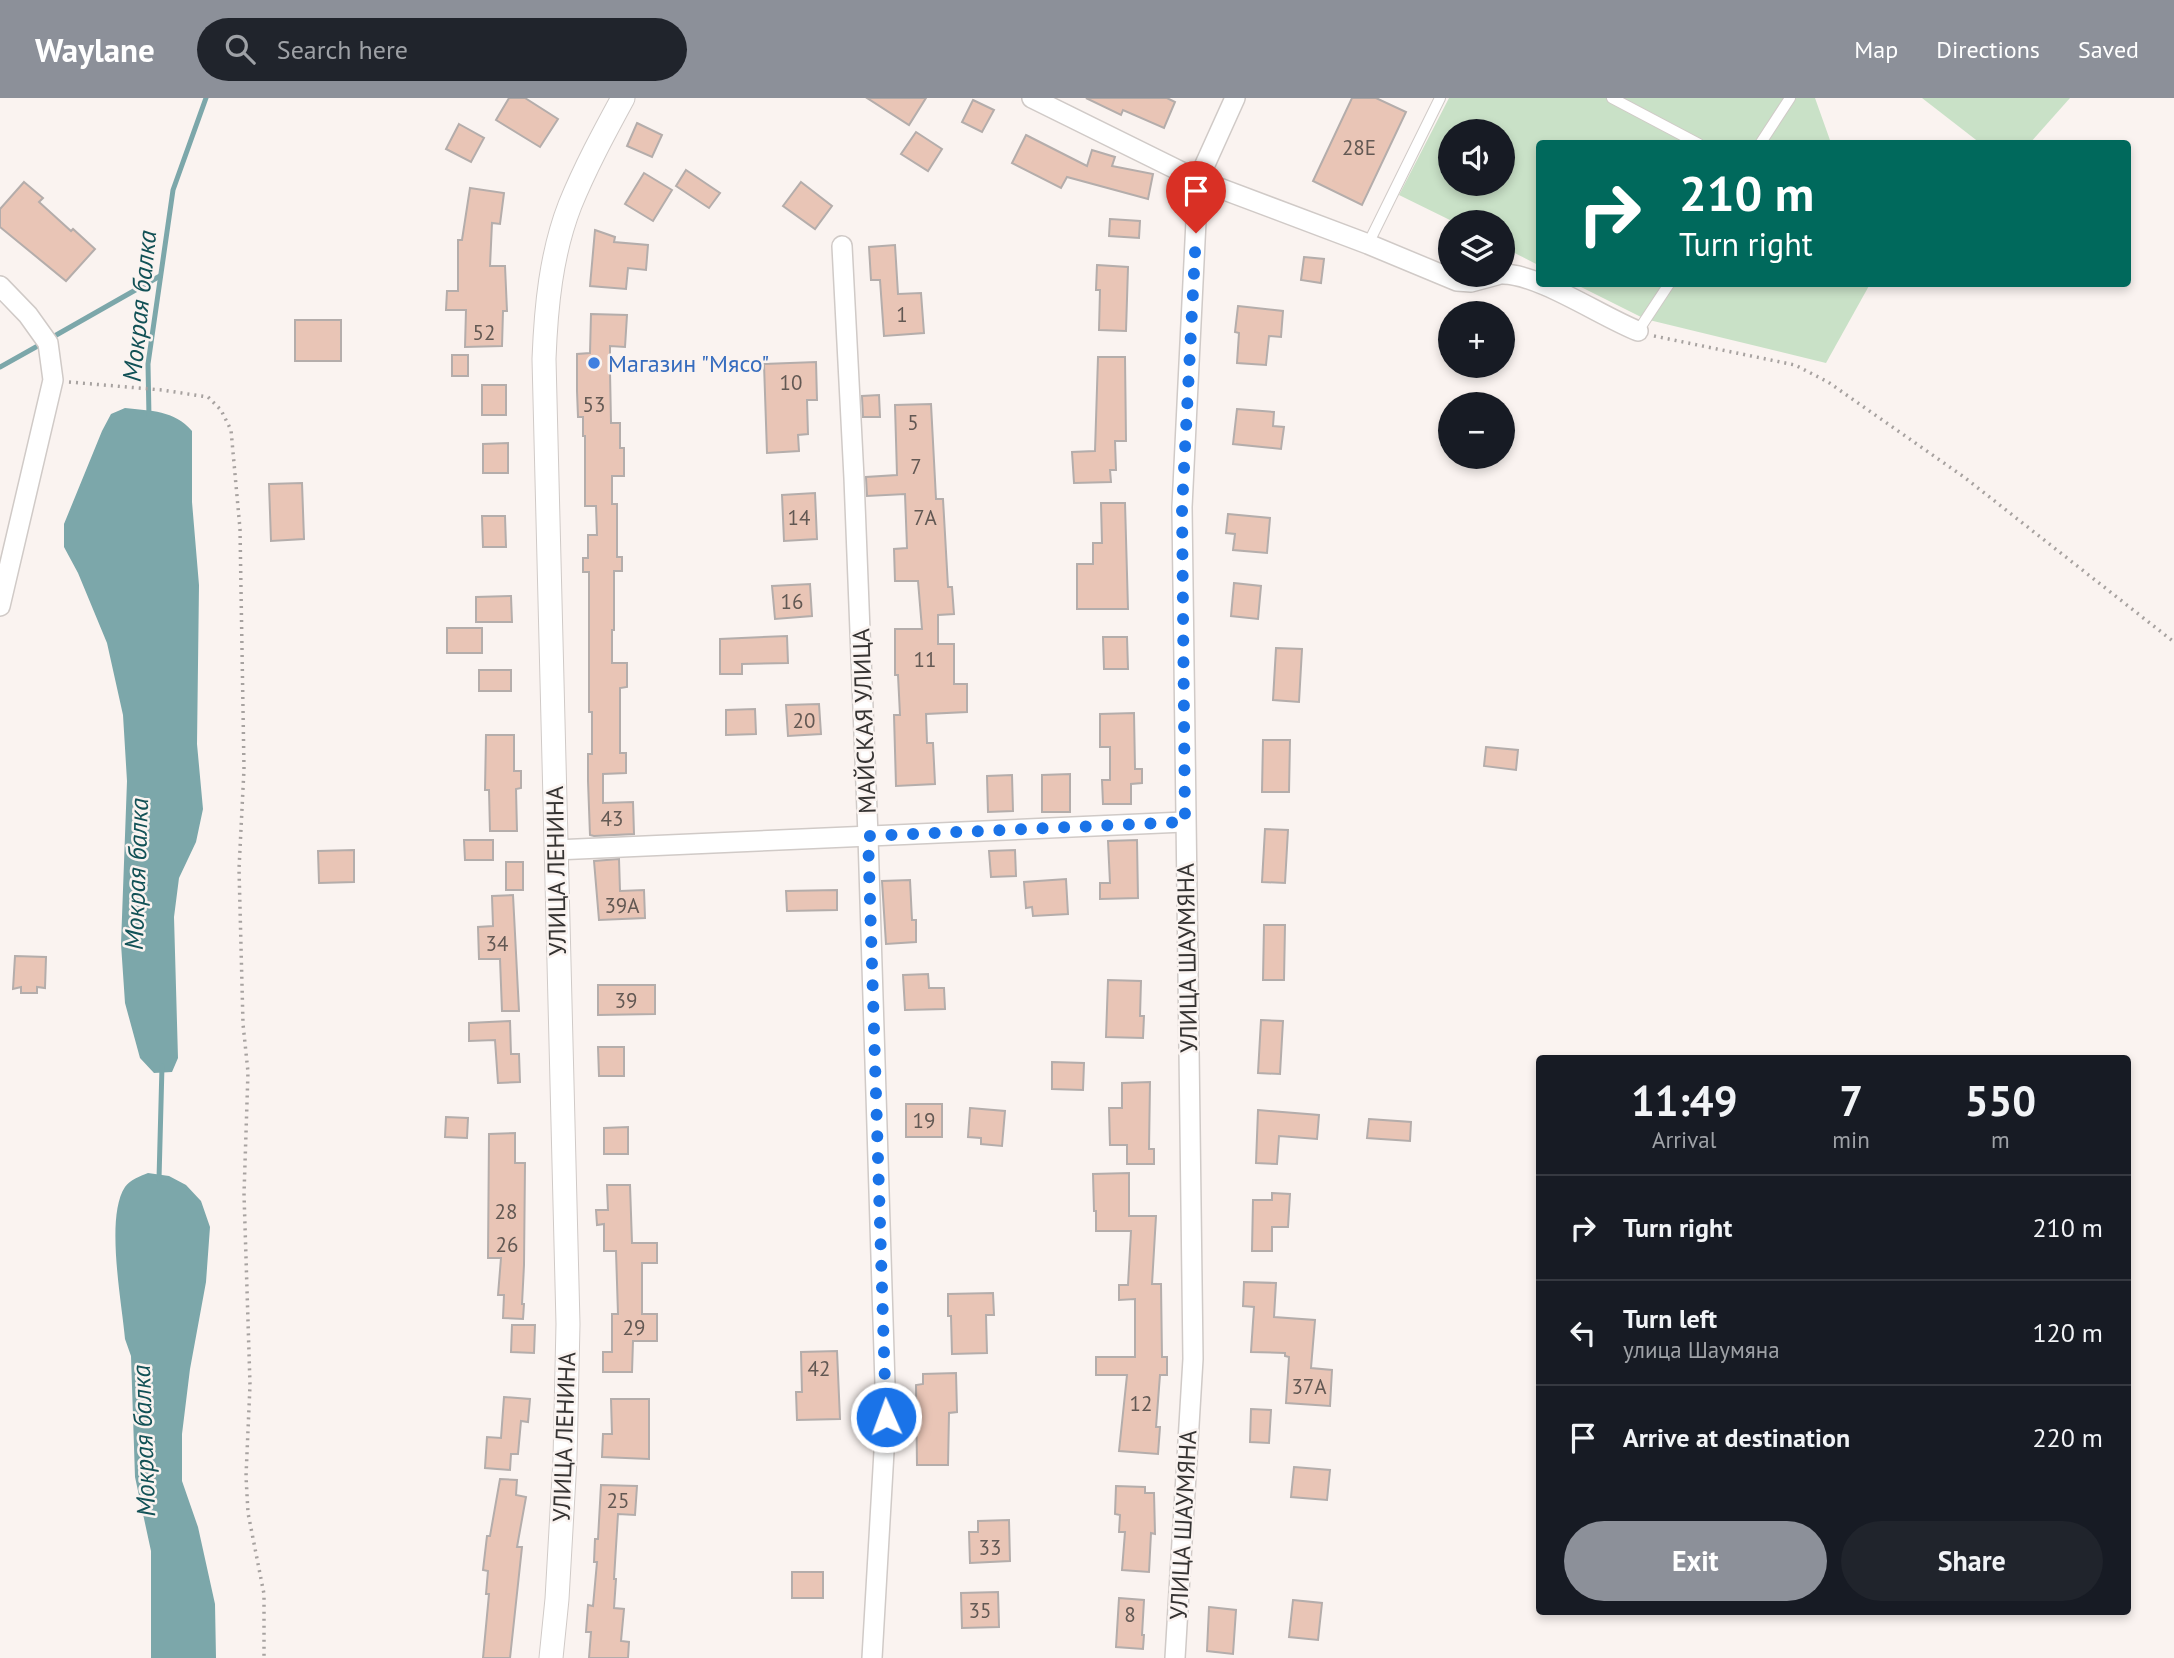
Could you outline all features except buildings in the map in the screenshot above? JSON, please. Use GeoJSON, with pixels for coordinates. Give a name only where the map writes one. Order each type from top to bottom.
{"type":"FeatureCollection","features":[{"type":"Feature","properties":{"kind":"street","name":"УЛИЦА ЛЕНИНА"},"geometry":{"type":"LineString","coordinates":[[551,1658],[564,1473],[568,1324],[544,373],[545,321],[551,277],[569,207],[622,98]]}},
{"type":"Feature","properties":{"kind":"street"},"geometry":{"type":"LineString","coordinates":[[1032,98],[1198,180],[1438,273]]}},
{"type":"Feature","properties":{"kind":"street","name":"УЛИЦА ШАУМЯНА"},"geometry":{"type":"LineString","coordinates":[[1175,1658],[1193,1359],[1182,508],[1198,180],[1234,98]]}},
{"type":"Feature","properties":{"kind":"street","name":"МАЙСКАЯ УЛИЦА"},"geometry":{"type":"LineString","coordinates":[[842,246],[868,836],[886,1417],[872,1658]]}},
{"type":"Feature","properties":{"kind":"street"},"geometry":{"type":"LineString","coordinates":[[1515,276],[1536,283]]}},
{"type":"Feature","properties":{"kind":"street"},"geometry":{"type":"LineString","coordinates":[[0,286],[28,315],[48,343],[53,380],[0,606]]}},
{"type":"Feature","properties":{"kind":"street"},"geometry":{"type":"LineString","coordinates":[[1545,287],[1613,322],[1638,331]]}},
{"type":"Feature","properties":{"kind":"street"},"geometry":{"type":"LineString","coordinates":[[555,850],[1185,822]]}},
{"type":"Feature","properties":{"kind":"lane"},"geometry":{"type":"LineString","coordinates":[[1368,244],[1440,98]]}},
{"type":"Feature","properties":{"kind":"lane"},"geometry":{"type":"LineString","coordinates":[[1612,98],[1691,140]]}},
{"type":"Feature","properties":{"kind":"lane"},"geometry":{"type":"LineString","coordinates":[[1763,140],[1790,98]]}},
{"type":"Feature","properties":{"kind":"lane"},"geometry":{"type":"LineString","coordinates":[[1638,331],[1667,287]]}},
{"type":"Feature","properties":{"kind":"path"},"geometry":{"type":"LineString","coordinates":[[1638,331],[1796,365],[1829,382],[1964,477],[2174,642]]}},
{"type":"Feature","properties":{"kind":"path"},"geometry":{"type":"LineString","coordinates":[[53,380],[208,397],[221,410],[231,430],[240,529],[244,769],[239,869],[243,1024],[248,1072],[244,1194],[250,1385],[246,1476],[248,1513],[264,1594],[264,1658]]}},
{"type":"Feature","properties":{"kind":"green space"},"geometry":{"type":"Polygon","coordinates":[[[1449,98],[1815,98],[1830,140],[1536,140],[1536,264],[1515,253],[1515,210],[1438,210],[1438,214],[1399,195],[1438,119],[1438,196],[1515,196],[1515,119],[1438,119],[1449,98]]]}},
{"type":"Feature","properties":{"kind":"green space"},"geometry":{"type":"Polygon","coordinates":[[[1922,98],[2070,98],[2033,140],[1976,140],[1922,98]]]}},
{"type":"Feature","properties":{"kind":"green space"},"geometry":{"type":"Polygon","coordinates":[[[1581,287],[1868,287],[1826,363],[1645,319],[1581,287]]]}},
{"type":"Feature","properties":{"kind":"water"},"geometry":{"type":"Polygon","coordinates":[[[125,408],[170,415],[192,431],[192,502],[199,585],[197,744],[203,809],[196,842],[179,878],[174,917],[178,1058],[172,1072],[154,1073],[140,1058],[125,1003],[121,944],[127,781],[123,715],[107,643],[78,573],[64,547],[64,524],[102,431],[111,414],[125,408]]]}},
{"type":"Feature","properties":{"kind":"water"},"geometry":{"type":"Polygon","coordinates":[[[148,1173],[169,1176],[186,1185],[201,1201],[210,1227],[206,1282],[190,1369],[182,1434],[182,1481],[198,1527],[215,1604],[216,1658],[151,1658],[151,1551],[135,1477],[131,1356],[125,1339],[115,1239],[119,1201],[125,1187],[132,1180],[148,1173]]]}},
{"type":"Feature","properties":{"kind":"waterway","name":"Мокрая балка"},"geometry":{"type":"LineString","coordinates":[[149,417],[148,364],[173,190],[206,98]]}},
{"type":"Feature","properties":{"kind":"waterway"},"geometry":{"type":"LineString","coordinates":[[51,338],[160,276]]}},
{"type":"Feature","properties":{"kind":"waterway"},"geometry":{"type":"LineString","coordinates":[[0,367],[43,343]]}},
{"type":"Feature","properties":{"kind":"waterway","name":"Мокрая балка"},"geometry":{"type":"LineString","coordinates":[[159,1179],[162,1066]]}},
{"type":"Feature","properties":{"kind":"place","name":"Магазин \"Мясо\""},"geometry":{"type":"Point","coordinates":[594,363]}},
{"type":"Feature","properties":{"kind":"route"},"geometry":{"type":"LineString","coordinates":[[886,1417],[868,836],[1185,822],[1182,508],[1196,233]]}}]}
